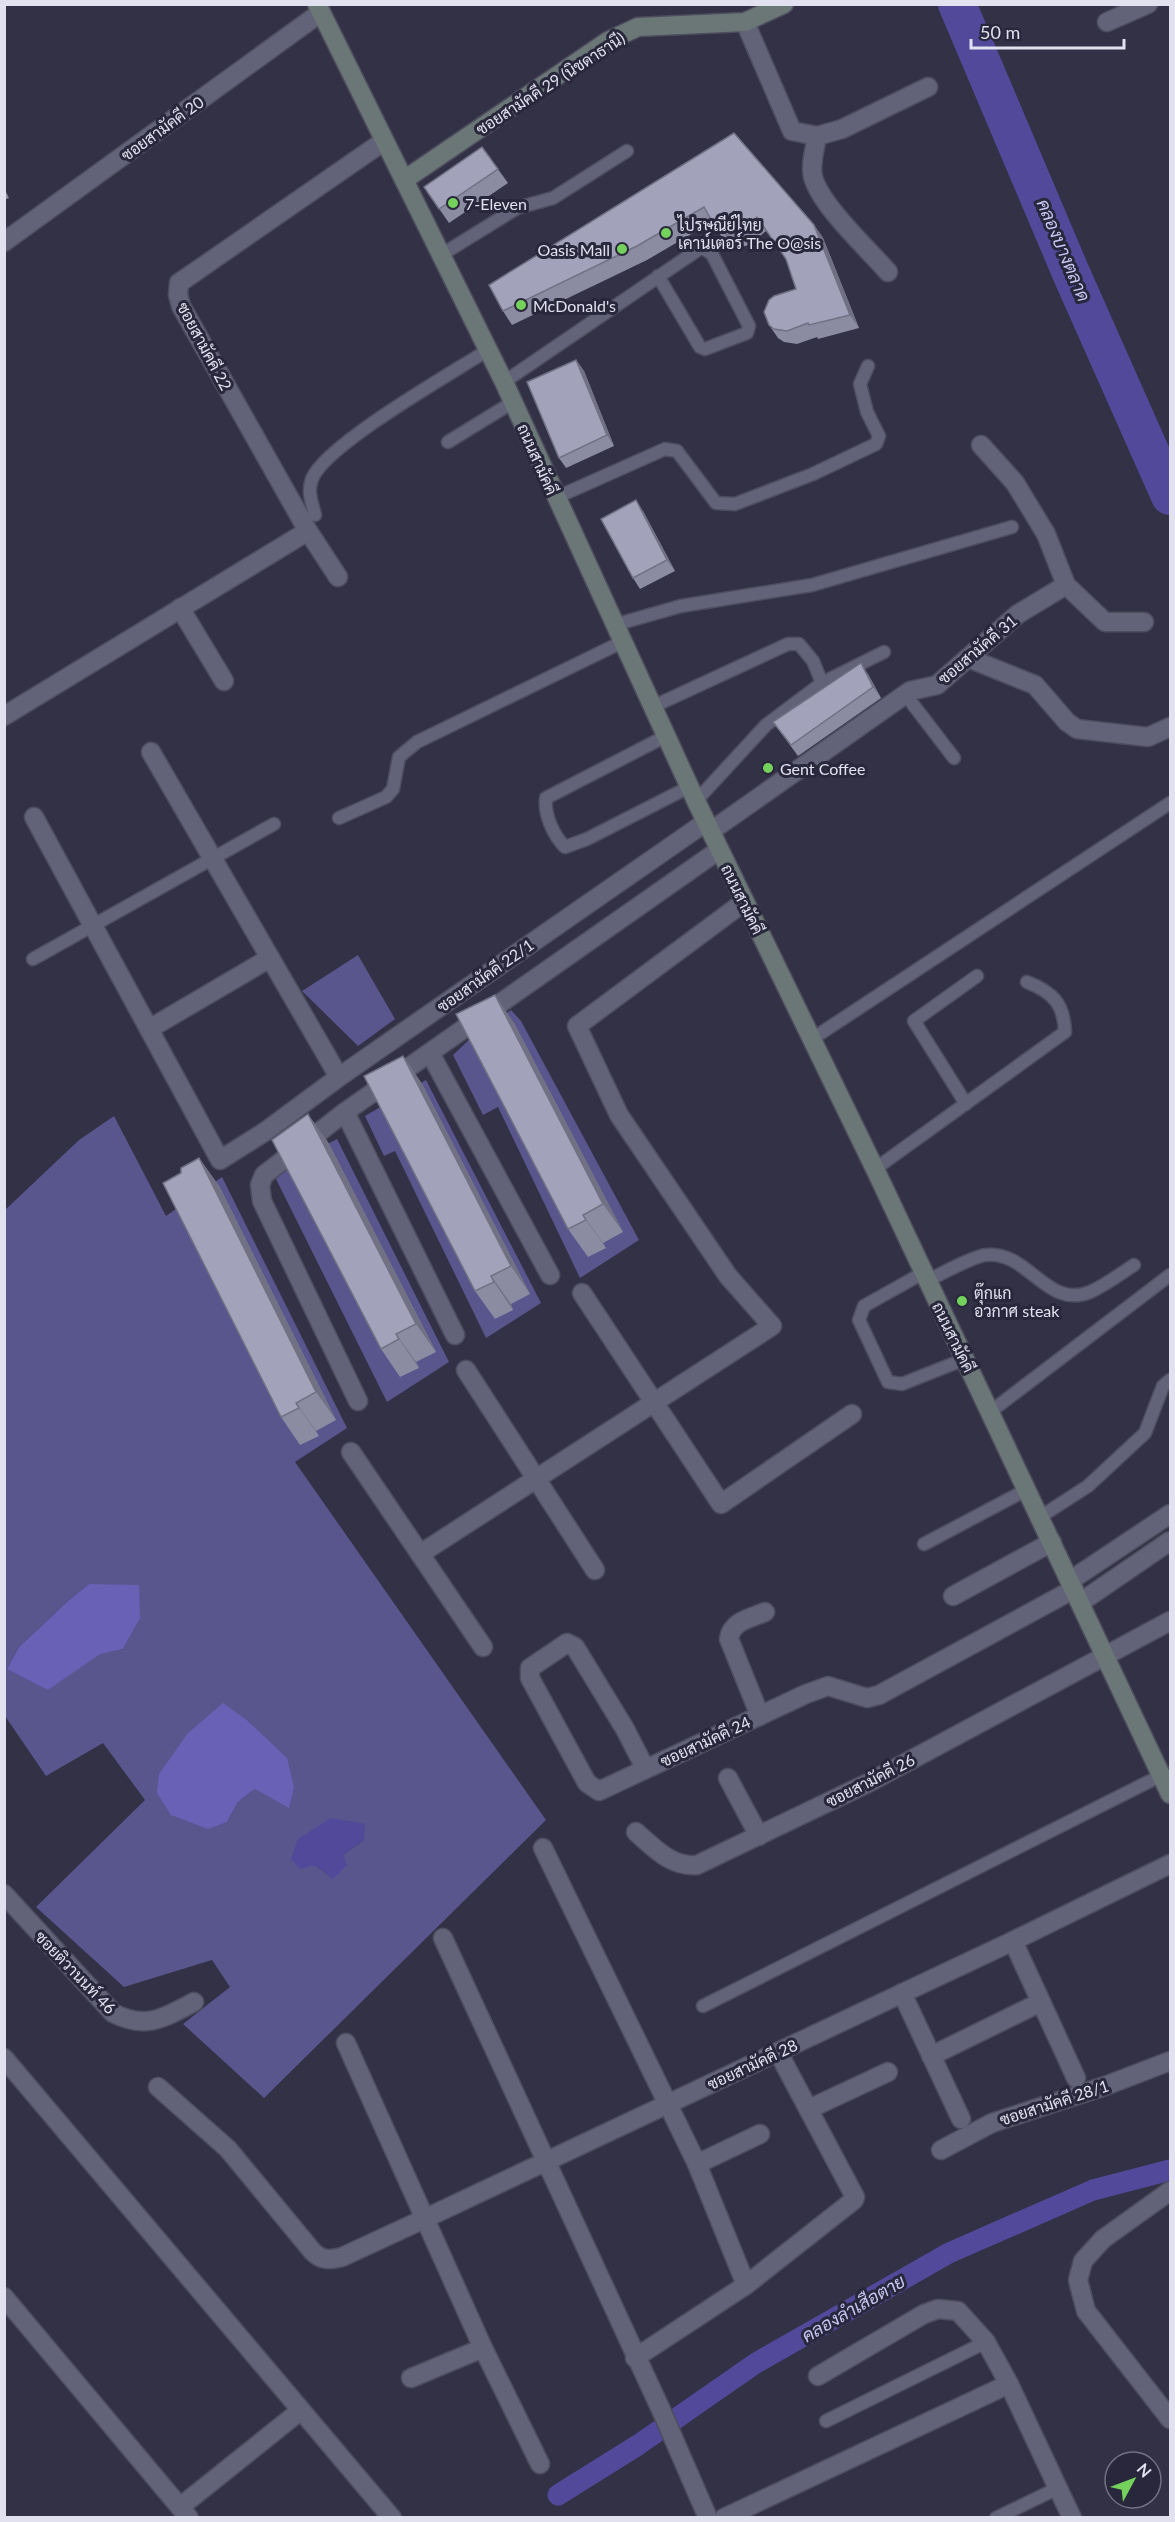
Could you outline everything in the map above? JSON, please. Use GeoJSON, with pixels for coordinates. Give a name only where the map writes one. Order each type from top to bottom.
{"type":"FeatureCollection","features":[{"type":"Feature","properties":{"kind":"main road"},"geometry":{"type":"LineString","coordinates":[[745,22],[784,4]]}},
{"type":"Feature","properties":{"kind":"main road","name":"ถนนสามัคคี"},"geometry":{"type":"LineString","coordinates":[[319,9],[504,382],[555,498],[708,827],[875,1169],[1104,1655],[1166,1773],[1170,1794]]}},
{"type":"Feature","properties":{"kind":"main road","name":"ซอยสามัคคี 29 (นิชดาธานี)"},"geometry":{"type":"LineString","coordinates":[[404,180],[608,41],[638,27],[745,22]]}},
{"type":"Feature","properties":{"kind":"street"},"geometry":{"type":"LineString","coordinates":[[1107,21],[1148,4]]}},
{"type":"Feature","properties":{"kind":"street","name":"ซอยสามัคคี 20"},"geometry":{"type":"LineString","coordinates":[[4,242],[319,9]]}},
{"type":"Feature","properties":{"kind":"street"},"geometry":{"type":"LineString","coordinates":[[745,22],[792,131],[817,136],[842,129],[928,87]]}},
{"type":"Feature","properties":{"kind":"street"},"geometry":{"type":"LineString","coordinates":[[817,136],[813,177],[820,192],[888,272]]}},
{"type":"Feature","properties":{"kind":"street","name":"ซอยสามัคคี 22"},"geometry":{"type":"LineString","coordinates":[[338,577],[312,523],[181,306],[178,295],[179,283],[384,141]]}},
{"type":"Feature","properties":{"kind":"street"},"geometry":{"type":"LineString","coordinates":[[981,445],[1015,483],[1046,534],[1066,585],[1105,622],[1144,622]]}},
{"type":"Feature","properties":{"kind":"street"},"geometry":{"type":"LineString","coordinates":[[4,716],[180,609],[312,523]]}},
{"type":"Feature","properties":{"kind":"street","name":"ซอยสามัคคี 31"},"geometry":{"type":"LineString","coordinates":[[708,827],[905,694],[937,685],[1018,614],[1066,585]]}},
{"type":"Feature","properties":{"kind":"street"},"geometry":{"type":"LineString","coordinates":[[180,609],[224,681]]}},
{"type":"Feature","properties":{"kind":"street"},"geometry":{"type":"LineString","coordinates":[[968,658],[1035,685],[1067,722],[1077,729],[1148,738],[1170,727]]}},
{"type":"Feature","properties":{"kind":"street"},"geometry":{"type":"LineString","coordinates":[[151,752],[339,1077]]}},
{"type":"Feature","properties":{"kind":"street"},"geometry":{"type":"LineString","coordinates":[[34,817],[149,1029],[270,958]]}},
{"type":"Feature","properties":{"kind":"street","name":"ซอยสามัคคี 22/1"},"geometry":{"type":"LineString","coordinates":[[149,1029],[220,1160],[266,1131],[339,1077],[708,827]]}},
{"type":"Feature","properties":{"kind":"street"},"geometry":{"type":"LineString","coordinates":[[358,1401],[262,1201],[260,1185],[264,1175],[345,1112],[719,850]]}},
{"type":"Feature","properties":{"kind":"street"},"geometry":{"type":"LineString","coordinates":[[420,1554],[772,1326],[728,1276],[619,1114],[577,1026],[744,902]]}},
{"type":"Feature","properties":{"kind":"street"},"geometry":{"type":"LineString","coordinates":[[430,1053],[550,1275]]}},
{"type":"Feature","properties":{"kind":"street"},"geometry":{"type":"LineString","coordinates":[[345,1112],[455,1335]]}},
{"type":"Feature","properties":{"kind":"street"},"geometry":{"type":"LineString","coordinates":[[582,1293],[721,1504],[852,1414]]}},
{"type":"Feature","properties":{"kind":"street"},"geometry":{"type":"LineString","coordinates":[[466,1370],[595,1570]]}},
{"type":"Feature","properties":{"kind":"street"},"geometry":{"type":"LineString","coordinates":[[351,1452],[483,1647]]}},
{"type":"Feature","properties":{"kind":"street"},"geometry":{"type":"LineString","coordinates":[[1075,1590],[1170,1514]]}},
{"type":"Feature","properties":{"kind":"street"},"geometry":{"type":"LineString","coordinates":[[1075,1590],[1170,1541]]}},
{"type":"Feature","properties":{"kind":"street"},"geometry":{"type":"LineString","coordinates":[[953,1596],[1052,1542]]}},
{"type":"Feature","properties":{"kind":"street","name":"ซอยสามัคคี 24"},"geometry":{"type":"LineString","coordinates":[[645,1768],[625,1729],[575,1647],[567,1643],[530,1668],[530,1678],[587,1783],[599,1791],[828,1686],[867,1698],[879,1695],[1075,1590]]}},
{"type":"Feature","properties":{"kind":"street"},"geometry":{"type":"LineString","coordinates":[[760,1716],[729,1639],[730,1631],[735,1624],[765,1612]]}},
{"type":"Feature","properties":{"kind":"street","name":"ซอยสามัคคี 26"},"geometry":{"type":"LineString","coordinates":[[636,1832],[677,1864],[697,1865],[868,1783],[1170,1621]]}},
{"type":"Feature","properties":{"kind":"street"},"geometry":{"type":"LineString","coordinates":[[728,1778],[759,1836]]}},
{"type":"Feature","properties":{"kind":"street"},"geometry":{"type":"LineString","coordinates":[[543,1848],[697,2164],[746,2285]]}},
{"type":"Feature","properties":{"kind":"street","name":"ซอยสามัคคี 28"},"geometry":{"type":"LineString","coordinates":[[158,2087],[222,2143],[316,2255],[331,2259],[342,2257],[1013,1941],[1170,1864]]}},
{"type":"Feature","properties":{"kind":"street","name":"ซอยติวานนท์ 46"},"geometry":{"type":"LineString","coordinates":[[4,1894],[113,2013],[126,2020],[143,2022],[161,2019],[194,2002]]}},
{"type":"Feature","properties":{"kind":"street"},"geometry":{"type":"LineString","coordinates":[[443,1938],[635,2358],[662,2412],[708,2517]]}},
{"type":"Feature","properties":{"kind":"street"},"geometry":{"type":"LineString","coordinates":[[1013,1941],[1076,2078]]}},
{"type":"Feature","properties":{"kind":"street"},"geometry":{"type":"LineString","coordinates":[[902,1993],[961,2119]]}},
{"type":"Feature","properties":{"kind":"street"},"geometry":{"type":"LineString","coordinates":[[931,2056],[1041,2002]]}},
{"type":"Feature","properties":{"kind":"street"},"geometry":{"type":"LineString","coordinates":[[346,2043],[483,2348],[540,2464]]}},
{"type":"Feature","properties":{"kind":"street"},"geometry":{"type":"LineString","coordinates":[[635,2358],[746,2285],[854,2200],[855,2196],[778,2052]]}},
{"type":"Feature","properties":{"kind":"street"},"geometry":{"type":"LineString","coordinates":[[4,2058],[300,2411],[392,2517]]}},
{"type":"Feature","properties":{"kind":"street","name":"ซอยสามัคคี 28/1"},"geometry":{"type":"LineString","coordinates":[[942,2150],[992,2123],[1105,2086],[1170,2061]]}},
{"type":"Feature","properties":{"kind":"street"},"geometry":{"type":"LineString","coordinates":[[808,2109],[888,2072]]}},
{"type":"Feature","properties":{"kind":"street"},"geometry":{"type":"LineString","coordinates":[[697,2164],[760,2134]]}},
{"type":"Feature","properties":{"kind":"street"},"geometry":{"type":"LineString","coordinates":[[1170,2191],[1103,2239],[1083,2261],[1078,2280],[1086,2311],[1170,2419]]}},
{"type":"Feature","properties":{"kind":"street"},"geometry":{"type":"LineString","coordinates":[[4,2297],[185,2512],[300,2411]]}},
{"type":"Feature","properties":{"kind":"street"},"geometry":{"type":"LineString","coordinates":[[818,2376],[924,2314],[938,2309],[958,2311],[986,2342],[1010,2384],[1072,2517]]}},
{"type":"Feature","properties":{"kind":"street"},"geometry":{"type":"LineString","coordinates":[[411,2378],[483,2348]]}},
{"type":"Feature","properties":{"kind":"street"},"geometry":{"type":"LineString","coordinates":[[724,2517],[1010,2384]]}},
{"type":"Feature","properties":{"kind":"lane"},"geometry":{"type":"LineString","coordinates":[[441,255],[517,208],[553,198],[627,151]]}},
{"type":"Feature","properties":{"kind":"lane"},"geometry":{"type":"LineString","coordinates":[[504,382],[658,276],[702,247],[708,249],[748,326],[747,333],[705,349],[700,346],[658,276]]}},
{"type":"Feature","properties":{"kind":"lane"},"geometry":{"type":"LineString","coordinates":[[312,523],[308,491],[312,478],[323,463],[344,444],[370,426],[488,350]]}},
{"type":"Feature","properties":{"kind":"lane"},"geometry":{"type":"LineString","coordinates":[[555,498],[665,449],[676,451],[716,503],[735,504],[813,474],[876,444],[879,436],[867,412],[860,384],[868,366]]}},
{"type":"Feature","properties":{"kind":"lane"},"geometry":{"type":"LineString","coordinates":[[448,442],[513,402]]}},
{"type":"Feature","properties":{"kind":"lane"},"geometry":{"type":"LineString","coordinates":[[339,818],[386,797],[393,789],[399,757],[417,742],[618,634],[681,606],[812,585],[1012,527]]}},
{"type":"Feature","properties":{"kind":"lane"},"geometry":{"type":"LineString","coordinates":[[652,707],[794,642],[801,646],[813,662],[822,683]]}},
{"type":"Feature","properties":{"kind":"lane"},"geometry":{"type":"LineString","coordinates":[[666,735],[546,798],[544,810],[559,841],[565,847],[693,794],[766,725],[822,683],[884,652]]}},
{"type":"Feature","properties":{"kind":"lane"},"geometry":{"type":"LineString","coordinates":[[905,694],[954,758]]}},
{"type":"Feature","properties":{"kind":"lane"},"geometry":{"type":"LineString","coordinates":[[812,1039],[1170,803]]}},
{"type":"Feature","properties":{"kind":"lane"},"geometry":{"type":"LineString","coordinates":[[33,959],[94,927],[274,824]]}},
{"type":"Feature","properties":{"kind":"lane"},"geometry":{"type":"LineString","coordinates":[[966,1104],[914,1021],[977,976]]}},
{"type":"Feature","properties":{"kind":"lane"},"geometry":{"type":"LineString","coordinates":[[875,1169],[1065,1032],[1060,1007],[1047,990],[1027,982]]}},
{"type":"Feature","properties":{"kind":"lane"},"geometry":{"type":"LineString","coordinates":[[965,1359],[902,1384],[888,1382],[858,1320],[864,1306],[925,1277],[985,1255],[1005,1256],[1052,1291],[1074,1296],[1091,1292],[1134,1265]]}},
{"type":"Feature","properties":{"kind":"lane"},"geometry":{"type":"LineString","coordinates":[[990,1412],[1170,1275]]}},
{"type":"Feature","properties":{"kind":"lane"},"geometry":{"type":"LineString","coordinates":[[1040,1517],[1088,1486],[1145,1433],[1163,1386],[1170,1380]]}},
{"type":"Feature","properties":{"kind":"lane"},"geometry":{"type":"LineString","coordinates":[[924,1544],[1026,1490]]}},
{"type":"Feature","properties":{"kind":"lane"},"geometry":{"type":"LineString","coordinates":[[703,2006],[1166,1773]]}},
{"type":"Feature","properties":{"kind":"lane"},"geometry":{"type":"LineString","coordinates":[[826,2421],[986,2342]]}},
{"type":"Feature","properties":{"kind":"lane"},"geometry":{"type":"LineString","coordinates":[[996,2517],[1058,2488]]}},
{"type":"Feature","properties":{"kind":"shaded area"},"geometry":{"type":"Polygon","coordinates":[[[358,955],[395,1019],[358,1046],[302,991],[358,955]]]}},
{"type":"Feature","properties":{"kind":"shaded area"},"geometry":{"type":"Polygon","coordinates":[[[511,1010],[521,1021],[639,1240],[580,1278],[498,1107],[483,1115],[453,1055],[473,1036],[511,1010]]]}},
{"type":"Feature","properties":{"kind":"shaded area"},"geometry":{"type":"Polygon","coordinates":[[[426,1080],[541,1303],[486,1338],[395,1151],[384,1156],[365,1116],[426,1080]]]}},
{"type":"Feature","properties":{"kind":"shaded area"},"geometry":{"type":"Polygon","coordinates":[[[114,1116],[166,1216],[222,1177],[347,1428],[295,1462],[546,1820],[264,2098],[183,2024],[230,1987],[212,1960],[124,1987],[36,1907],[145,1800],[103,1743],[46,1776],[5,1716],[5,1210],[79,1140],[114,1116]],[[89,1584],[19,1647],[7,1669],[123,1649],[140,1619],[89,1584]],[[248,1721],[227,1822],[238,1802],[255,1789],[266,1739],[248,1721]],[[364,1840],[315,1865],[332,1878],[343,1855],[364,1840]]]}},
{"type":"Feature","properties":{"kind":"shaded area"},"geometry":{"type":"Polygon","coordinates":[[[337,1139],[449,1362],[387,1402],[273,1173],[337,1139]]]}},
{"type":"Feature","properties":{"kind":"shaded area"},"geometry":{"type":"Polygon","coordinates":[[[89,1584],[139,1585],[140,1619],[123,1649],[100,1654],[48,1690],[7,1669],[19,1647],[89,1584]]]}},
{"type":"Feature","properties":{"kind":"shaded area"},"geometry":{"type":"Polygon","coordinates":[[[223,1703],[248,1721],[287,1758],[294,1787],[289,1808],[255,1789],[238,1802],[227,1822],[208,1829],[171,1815],[157,1793],[159,1774],[188,1733],[223,1703]]]}},
{"type":"Feature","properties":{"kind":"shaded area"},"geometry":{"type":"Polygon","coordinates":[[[331,1818],[365,1824],[364,1840],[343,1855],[347,1865],[333,1879],[315,1865],[300,1869],[291,1859],[298,1839],[331,1818]]]}},
{"type":"Feature","properties":{"kind":"building","name":"Oasis Mall"},"geometry":{"type":"Polygon","coordinates":[[[734,133],[814,225],[850,315],[809,325],[808,323],[787,331],[774,329],[769,325],[764,312],[769,300],[774,296],[796,289],[786,259],[757,217],[740,232],[727,235],[716,228],[704,207],[637,246],[503,311],[489,285],[734,133]]]}},
{"type":"Feature","properties":{"kind":"building"},"geometry":{"type":"Polygon","coordinates":[[[482,147],[498,169],[439,209],[424,187],[482,147]]]}},
{"type":"Feature","properties":{"kind":"building"},"geometry":{"type":"Polygon","coordinates":[[[576,360],[607,435],[559,458],[527,382],[576,360]]]}},
{"type":"Feature","properties":{"kind":"building"},"geometry":{"type":"Polygon","coordinates":[[[636,500],[667,560],[633,578],[601,519],[636,500]]]}},
{"type":"Feature","properties":{"kind":"building"},"geometry":{"type":"Polygon","coordinates":[[[861,663],[873,687],[791,745],[773,722],[861,663]]]}},
{"type":"Feature","properties":{"kind":"building"},"geometry":{"type":"Polygon","coordinates":[[[495,995],[603,1204],[583,1215],[586,1220],[568,1229],[456,1014],[495,995]]]}},
{"type":"Feature","properties":{"kind":"building"},"geometry":{"type":"Polygon","coordinates":[[[403,1056],[511,1266],[491,1276],[494,1282],[475,1291],[364,1076],[403,1056]]]}},
{"type":"Feature","properties":{"kind":"building"},"geometry":{"type":"Polygon","coordinates":[[[308,1114],[416,1324],[396,1334],[399,1339],[381,1349],[272,1140],[308,1114]]]}},
{"type":"Feature","properties":{"kind":"building"},"geometry":{"type":"Polygon","coordinates":[[[199,1158],[316,1392],[296,1403],[299,1408],[281,1417],[163,1183],[181,1173],[181,1168],[199,1158]]]}},
{"type":"Feature","properties":{"kind":"waterway","name":"คลองบางตลาด"},"geometry":{"type":"LineString","coordinates":[[957,4],[1071,273],[1170,496]]}},
{"type":"Feature","properties":{"kind":"waterway","name":"คลองลำเสือตาย"},"geometry":{"type":"LineString","coordinates":[[558,2495],[638,2445],[756,2363],[949,2253],[1093,2190],[1170,2170]]}},
{"type":"Feature","properties":{"kind":"place","name":"7-Eleven"},"geometry":{"type":"Point","coordinates":[453,203]}},
{"type":"Feature","properties":{"kind":"place","name":"ไปรษณีย์ไทย เคาน์เตอร์ The O@sis"},"geometry":{"type":"Point","coordinates":[666,233]}},
{"type":"Feature","properties":{"kind":"place","name":"Oasis Mall"},"geometry":{"type":"Point","coordinates":[622,249]}},
{"type":"Feature","properties":{"kind":"place","name":"McDonald's"},"geometry":{"type":"Point","coordinates":[521,305]}},
{"type":"Feature","properties":{"kind":"place","name":"Gent Coffee"},"geometry":{"type":"Point","coordinates":[768,768]}},
{"type":"Feature","properties":{"kind":"place","name":"ตุ๊กแก อวกาศ steak"},"geometry":{"type":"Point","coordinates":[962,1301]}}]}
